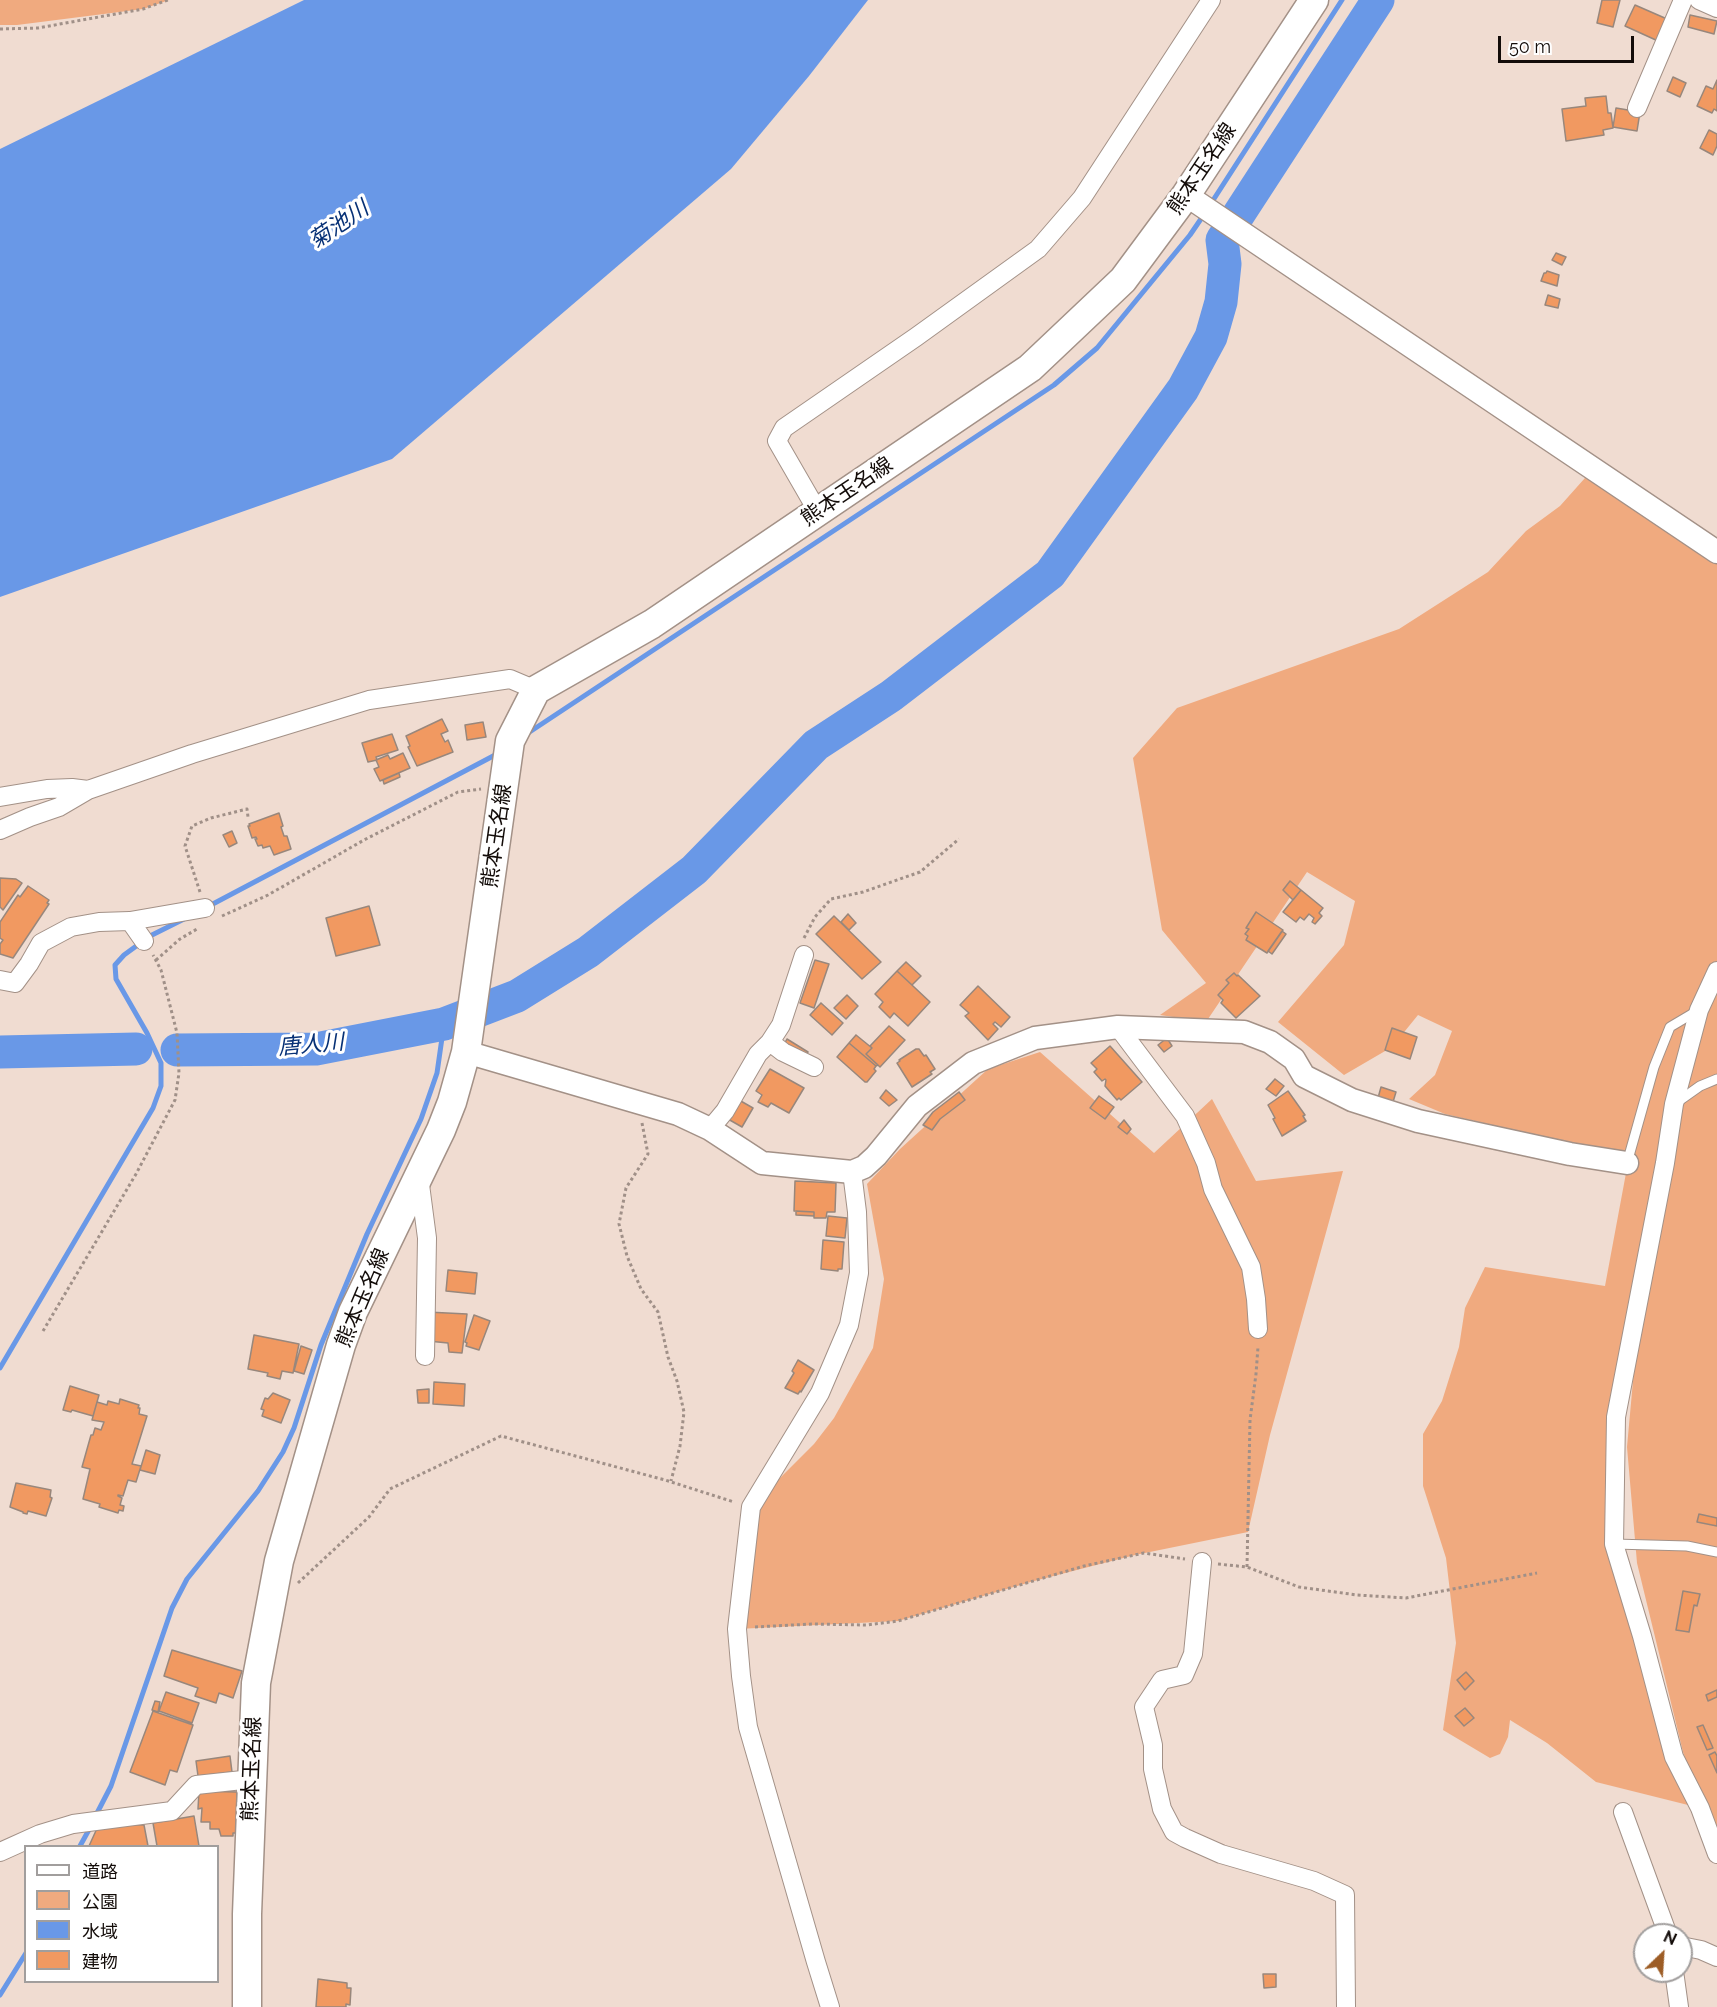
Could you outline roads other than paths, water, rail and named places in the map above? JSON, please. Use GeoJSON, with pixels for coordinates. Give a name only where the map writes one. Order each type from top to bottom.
{"type":"FeatureCollection","features":[{"type":"Feature","properties":{"kind":"main road","name":"熊本玉名線"},"geometry":{"type":"LineString","coordinates":[[247,2007],[247,1914],[256,1683],[279,1561],[341,1345],[353,1312],[452,1102],[467,1045],[510,741],[536,690],[652,624],[1030,368],[1200,205],[1314,0]]}},
{"type":"Feature","properties":{"kind":"street"},"geometry":{"type":"LineString","coordinates":[[818,512],[777,441],[784,428],[1038,249],[1082,198],[1211,0]]}},
{"type":"Feature","properties":{"kind":"street"},"geometry":{"type":"LineString","coordinates":[[1637,108],[1683,0]]}},
{"type":"Feature","properties":{"kind":"street"},"geometry":{"type":"LineString","coordinates":[[1699,0],[1717,8]]}},
{"type":"Feature","properties":{"kind":"street"},"geometry":{"type":"LineString","coordinates":[[1200,205],[1717,552]]}},
{"type":"Feature","properties":{"kind":"street"},"geometry":{"type":"LineString","coordinates":[[0,830],[59,807],[88,790],[192,754],[369,700],[510,679],[536,690]]}},
{"type":"Feature","properties":{"kind":"street"},"geometry":{"type":"LineString","coordinates":[[0,797],[47,789],[88,790]]}},
{"type":"Feature","properties":{"kind":"street"},"geometry":{"type":"LineString","coordinates":[[0,980],[15,983],[41,943],[71,927],[99,921],[206,916]]}},
{"type":"Feature","properties":{"kind":"street"},"geometry":{"type":"LineString","coordinates":[[130,921],[144,941]]}},
{"type":"Feature","properties":{"kind":"street"},"geometry":{"type":"LineString","coordinates":[[710,1129],[725,1111],[758,1053],[770,1042],[781,1025],[804,955]]}},
{"type":"Feature","properties":{"kind":"street"},"geometry":{"type":"LineString","coordinates":[[1717,971],[1699,1010],[1674,1104],[1616,1417],[1614,1544],[1642,1636],[1674,1757],[1700,1808],[1717,1854]]}},
{"type":"Feature","properties":{"kind":"street"},"geometry":{"type":"LineString","coordinates":[[467,1045],[635,1102],[678,1114],[710,1129],[762,1163],[852,1172],[864,1167],[876,1156],[917,1106],[973,1062],[1035,1038],[1118,1027],[1244,1032],[1270,1042],[1294,1059],[1304,1076],[1352,1100],[1419,1121],[1570,1154],[1628,1163]]}},
{"type":"Feature","properties":{"kind":"street"},"geometry":{"type":"LineString","coordinates":[[1118,1027],[1185,1116],[1206,1163],[1213,1189],[1251,1267],[1258,1329]]}},
{"type":"Feature","properties":{"kind":"street"},"geometry":{"type":"LineString","coordinates":[[770,1042],[783,1052],[814,1067]]}},
{"type":"Feature","properties":{"kind":"street"},"geometry":{"type":"LineString","coordinates":[[830,2007],[748,1727],[737,1629],[751,1507],[819,1393],[849,1325],[859,1273],[858,1212],[852,1172]]}},
{"type":"Feature","properties":{"kind":"street"},"geometry":{"type":"LineString","coordinates":[[419,1176],[427,1238],[425,1356]]}},
{"type":"Feature","properties":{"kind":"street"},"geometry":{"type":"LineString","coordinates":[[1202,1562],[1193,1654],[1184,1676],[1162,1680],[1144,1707],[1153,1744],[1153,1769],[1162,1809],[1174,1832],[1185,1838],[1221,1854],[1314,1881],[1345,1895],[1346,2007]]}},
{"type":"Feature","properties":{"kind":"street"},"geometry":{"type":"LineString","coordinates":[[0,1852],[40,1834],[83,1822],[172,1811],[196,1785],[252,1779]]}},
{"type":"Feature","properties":{"kind":"street"},"geometry":{"type":"LineString","coordinates":[[1623,1812],[1664,1923]]}},
{"type":"Feature","properties":{"kind":"street"},"geometry":{"type":"LineString","coordinates":[[1693,1948],[1717,1957]]}},
{"type":"Feature","properties":{"kind":"street"},"geometry":{"type":"LineString","coordinates":[[1675,1983],[1678,2007]]}},
{"type":"Feature","properties":{"kind":"lane"},"geometry":{"type":"LineString","coordinates":[[1628,1163],[1654,1067],[1670,1028],[1699,1010]]}},
{"type":"Feature","properties":{"kind":"lane"},"geometry":{"type":"LineString","coordinates":[[1674,1104],[1700,1086],[1717,1079]]}},
{"type":"Feature","properties":{"kind":"lane"},"geometry":{"type":"LineString","coordinates":[[1614,1544],[1687,1546],[1717,1552]]}},
{"type":"Feature","properties":{"kind":"water","name":"菊池川"},"geometry":{"type":"Polygon","coordinates":[[[304,0],[868,0],[809,76],[731,169],[392,459],[0,597],[0,149],[304,0]]]}},
{"type":"Feature","properties":{"kind":"waterway"},"geometry":{"type":"LineString","coordinates":[[1210,205],[1342,0]]}},
{"type":"Feature","properties":{"kind":"waterway"},"geometry":{"type":"LineString","coordinates":[[177,1050],[316,1049],[444,1024],[517,996],[588,952],[694,870],[816,745],[891,696],[1050,574],[1183,389],[1211,337],[1221,302],[1225,264],[1222,240],[1378,0]]}},
{"type":"Feature","properties":{"kind":"waterway"},"geometry":{"type":"LineString","coordinates":[[525,735],[1054,385],[1097,348],[1190,235],[1205,213]]}},
{"type":"Feature","properties":{"kind":"waterway"},"geometry":{"type":"LineString","coordinates":[[209,906],[497,754]]}},
{"type":"Feature","properties":{"kind":"waterway"},"geometry":{"type":"LineString","coordinates":[[0,1368],[153,1108],[161,1086],[161,1063],[147,1033],[116,979],[115,965],[124,955],[150,936],[184,919]]}},
{"type":"Feature","properties":{"kind":"waterway"},"geometry":{"type":"LineString","coordinates":[[95,1817],[111,1786],[172,1608],[187,1579],[258,1491],[283,1452],[294,1428],[321,1345],[367,1234],[421,1119],[437,1073],[444,1024]]}},
{"type":"Feature","properties":{"kind":"waterway","name":"唐人川"},"geometry":{"type":"LineString","coordinates":[[0,1052],[136,1049]]}},
{"type":"Feature","properties":{"kind":"waterway"},"geometry":{"type":"LineString","coordinates":[[81,1845],[91,1826]]}},
{"type":"Feature","properties":{"kind":"waterway"},"geometry":{"type":"LineString","coordinates":[[0,1995],[24,1956]]}}]}
